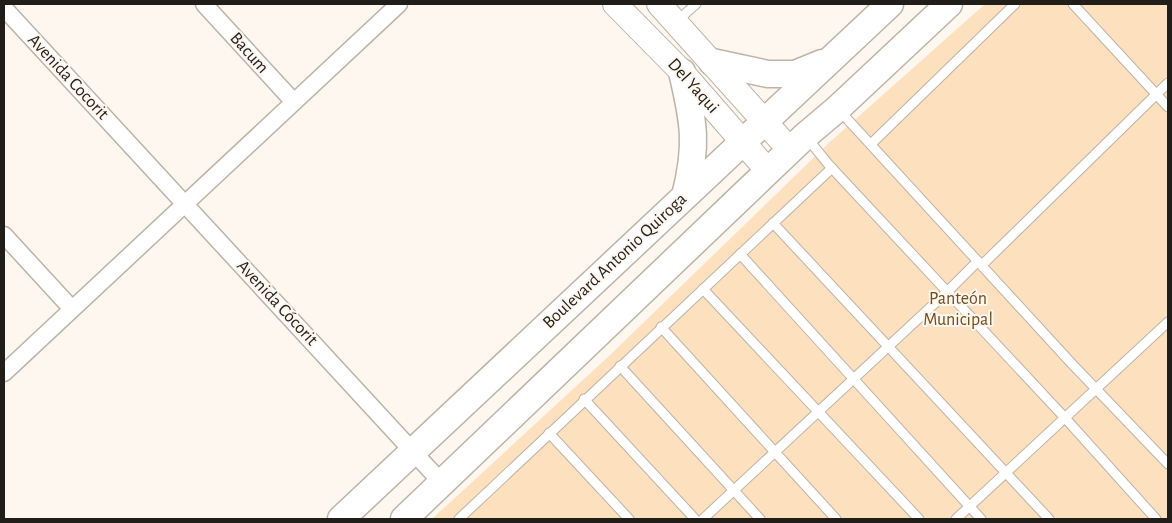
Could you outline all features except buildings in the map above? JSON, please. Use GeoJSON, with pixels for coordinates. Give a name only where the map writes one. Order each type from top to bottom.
{"type":"FeatureCollection","features":[{"type":"Feature","properties":{"kind":"main road","name":"Del Yaqui"},"geometry":{"type":"LineString","coordinates":[[614,4],[682,72],[768,171]]}},
{"type":"Feature","properties":{"kind":"main road","name":"Del Yaqui"},"geometry":{"type":"LineString","coordinates":[[659,4],[764,120],[798,143]]}},
{"type":"Feature","properties":{"kind":"main road","name":"Boulevard Antonio Quiroga"},"geometry":{"type":"LineString","coordinates":[[341,519],[764,120],[890,4]]}},
{"type":"Feature","properties":{"kind":"main road"},"geometry":{"type":"LineString","coordinates":[[404,519],[768,171],[949,4]]}},
{"type":"Feature","properties":{"kind":"main road"},"geometry":{"type":"LineString","coordinates":[[712,62],[768,74],[795,74],[832,59]]}},
{"type":"Feature","properties":{"kind":"main road"},"geometry":{"type":"LineString","coordinates":[[682,72],[693,115],[695,140],[693,167],[685,196]]}},
{"type":"Feature","properties":{"kind":"street","name":"Bacum"},"geometry":{"type":"LineString","coordinates":[[204,4],[293,102]]}},
{"type":"Feature","properties":{"kind":"street"},"geometry":{"type":"LineString","coordinates":[[4,373],[184,202],[399,4]]}},
{"type":"Feature","properties":{"kind":"street","name":"Avenida Cocorit"},"geometry":{"type":"LineString","coordinates":[[4,8],[111,124]]}},
{"type":"Feature","properties":{"kind":"street","name":"Avenida Cócorit"},"geometry":{"type":"LineString","coordinates":[[111,124],[442,484]]}},
{"type":"Feature","properties":{"kind":"street"},"geometry":{"type":"LineString","coordinates":[[4,235],[72,309]]}},
{"type":"Feature","properties":{"kind":"lane"},"geometry":{"type":"LineString","coordinates":[[676,22],[696,4]]}},
{"type":"Feature","properties":{"kind":"lane"},"geometry":{"type":"LineString","coordinates":[[871,144],[1014,4]]}},
{"type":"Feature","properties":{"kind":"lane"},"geometry":{"type":"LineString","coordinates":[[1073,4],[1168,107]]}},
{"type":"Feature","properties":{"kind":"lane"},"geometry":{"type":"LineString","coordinates":[[703,519],[980,263],[1168,83]]}},
{"type":"Feature","properties":{"kind":"lane"},"geometry":{"type":"LineString","coordinates":[[837,109],[1168,464]]}},
{"type":"Feature","properties":{"kind":"lane"},"geometry":{"type":"LineString","coordinates":[[798,143],[832,168],[1066,419],[1156,519]]}},
{"type":"Feature","properties":{"kind":"lane"},"geometry":{"type":"LineString","coordinates":[[459,519],[469,516],[584,399],[832,168]]}},
{"type":"Feature","properties":{"kind":"lane"},"geometry":{"type":"LineString","coordinates":[[773,223],[1049,519]]}},
{"type":"Feature","properties":{"kind":"lane"},"geometry":{"type":"LineString","coordinates":[[740,254],[981,519]]}},
{"type":"Feature","properties":{"kind":"lane"},"geometry":{"type":"LineString","coordinates":[[703,289],[919,519]]}},
{"type":"Feature","properties":{"kind":"lane"},"geometry":{"type":"LineString","coordinates":[[956,519],[1066,419],[1168,322]]}},
{"type":"Feature","properties":{"kind":"lane"},"geometry":{"type":"LineString","coordinates":[[661,327],[836,519]]}},
{"type":"Feature","properties":{"kind":"lane"},"geometry":{"type":"LineString","coordinates":[[620,366],[760,519]]}},
{"type":"Feature","properties":{"kind":"lane"},"geometry":{"type":"LineString","coordinates":[[584,399],[695,519]]}},
{"type":"Feature","properties":{"kind":"lane"},"geometry":{"type":"LineString","coordinates":[[549,433],[629,519]]}},
{"type":"Feature","properties":{"kind":"green space","name":"Panteón Municipal"},"geometry":{"type":"Polygon","coordinates":[[[985,4],[1168,4],[1168,519],[432,519],[610,355],[831,141],[985,4]]]}}]}
